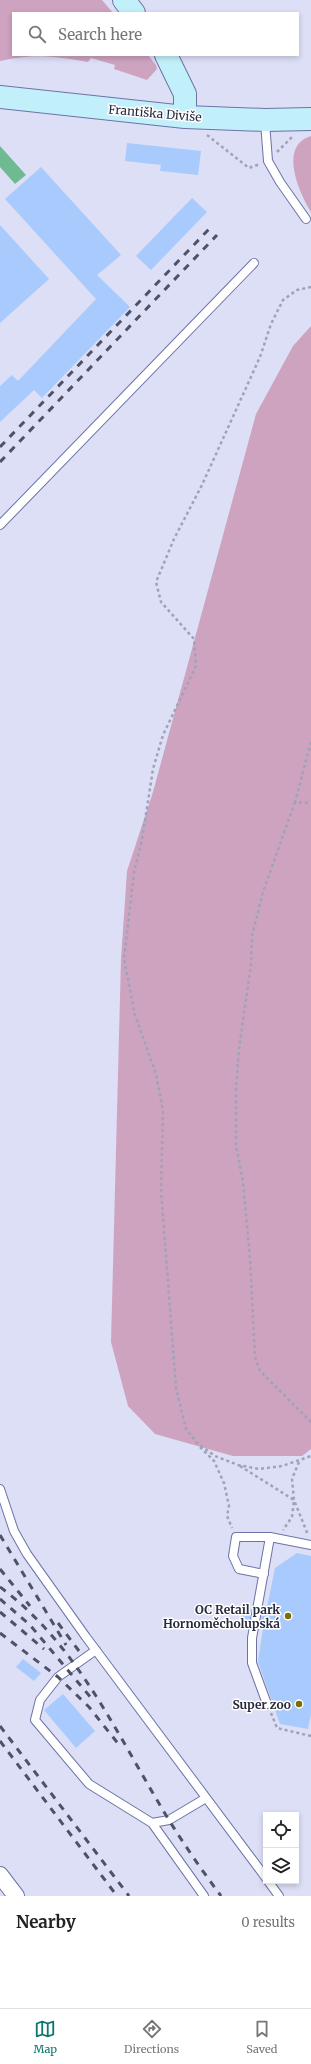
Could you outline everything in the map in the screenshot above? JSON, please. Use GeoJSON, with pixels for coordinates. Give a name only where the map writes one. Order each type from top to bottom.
{"type":"FeatureCollection","features":[{"type":"Feature","properties":{"kind":"main road"},"geometry":{"type":"LineString","coordinates":[[124,0],[133,12]]}},
{"type":"Feature","properties":{"kind":"main road"},"geometry":{"type":"LineString","coordinates":[[166,56],[185,94],[185,117]]}},
{"type":"Feature","properties":{"kind":"main road","name":"Františka Diviše"},"geometry":{"type":"LineString","coordinates":[[0,97],[185,117],[265,120],[310,119]]}},
{"type":"Feature","properties":{"kind":"street"},"geometry":{"type":"LineString","coordinates":[[0,1876],[16,1896]]}},
{"type":"Feature","properties":{"kind":"lane"},"geometry":{"type":"LineString","coordinates":[[265,120],[268,161],[280,182],[306,219]]}},
{"type":"Feature","properties":{"kind":"lane"},"geometry":{"type":"LineString","coordinates":[[0,525],[254,263]]}},
{"type":"Feature","properties":{"kind":"lane"},"geometry":{"type":"LineString","coordinates":[[0,1489],[14,1530],[27,1554],[96,1650],[263,1874]]}},
{"type":"Feature","properties":{"kind":"lane"},"geometry":{"type":"LineString","coordinates":[[264,1574],[239,1569],[233,1556],[236,1537],[274,1538],[311,1544]]}},
{"type":"Feature","properties":{"kind":"lane"},"geometry":{"type":"LineString","coordinates":[[267,1704],[252,1663],[252,1638],[264,1574],[274,1538]]}},
{"type":"Feature","properties":{"kind":"lane"},"geometry":{"type":"LineString","coordinates":[[96,1650],[58,1677],[40,1700],[35,1720],[89,1784],[152,1824],[204,1896]]}},
{"type":"Feature","properties":{"kind":"lane"},"geometry":{"type":"LineString","coordinates":[[152,1824],[169,1820],[206,1798]]}},
{"type":"Feature","properties":{"kind":"lane"},"geometry":{"type":"LineString","coordinates":[[270,1884],[279,1896]]}},
{"type":"Feature","properties":{"kind":"path"},"geometry":{"type":"LineString","coordinates":[[203,131],[249,168],[268,161],[310,119]]}},
{"type":"Feature","properties":{"kind":"path"},"geometry":{"type":"LineString","coordinates":[[236,1537],[227,1516],[229,1506],[224,1483],[214,1461],[186,1429],[176,1388],[161,1190],[163,1111],[156,1074],[134,1015],[124,959],[134,872],[142,840],[153,769],[163,735],[196,666],[194,639],[161,602],[156,582],[174,538],[202,485],[260,357],[271,324],[283,300],[297,290],[311,287]]}},
{"type":"Feature","properties":{"kind":"path"},"geometry":{"type":"LineString","coordinates":[[311,742],[295,802],[263,892],[252,936],[251,964],[239,1050],[234,1114],[236,1146],[243,1182],[250,1258],[255,1357],[260,1371],[311,1422]]}},
{"type":"Feature","properties":{"kind":"path"},"geometry":{"type":"LineString","coordinates":[[295,802],[311,803]]}},
{"type":"Feature","properties":{"kind":"path"},"geometry":{"type":"LineString","coordinates":[[196,1442],[215,1456],[238,1465],[259,1469],[300,1461],[311,1456]]}},
{"type":"Feature","properties":{"kind":"path"},"geometry":{"type":"LineString","coordinates":[[274,1538],[292,1517],[294,1500],[292,1479],[300,1461]]}},
{"type":"Feature","properties":{"kind":"path"},"geometry":{"type":"LineString","coordinates":[[238,1465],[294,1500],[311,1544]]}},
{"type":"Feature","properties":{"kind":"path"},"geometry":{"type":"LineString","coordinates":[[267,1704],[277,1728],[311,1736]]}},
{"type":"Feature","properties":{"kind":"shaded area"},"geometry":{"type":"Polygon","coordinates":[[[0,0],[102,0],[112,12],[12,12],[12,56],[34,56],[12,58],[0,61],[0,0]]]}},
{"type":"Feature","properties":{"kind":"shaded area"},"geometry":{"type":"Polygon","coordinates":[[[44,56],[149,56],[156,65],[157,69],[147,80],[114,69],[115,65],[91,58],[88,62],[44,56]]]}},
{"type":"Feature","properties":{"kind":"shaded area"},"geometry":{"type":"Polygon","coordinates":[[[311,136],[311,212],[297,182],[293,159],[295,149],[301,141],[311,136]]]}},
{"type":"Feature","properties":{"kind":"shaded area"},"geometry":{"type":"Polygon","coordinates":[[[0,146],[26,175],[15,184],[0,167],[0,146]]]}},
{"type":"Feature","properties":{"kind":"shaded area"},"geometry":{"type":"Polygon","coordinates":[[[311,326],[311,1449],[302,1456],[233,1456],[155,1434],[128,1406],[111,1342],[121,959],[127,871],[153,792],[256,414],[293,346],[311,326]]]}},
{"type":"Feature","properties":{"kind":"building"},"geometry":{"type":"Polygon","coordinates":[[[127,143],[201,151],[198,175],[160,171],[161,165],[125,161],[127,143]]]}},
{"type":"Feature","properties":{"kind":"building"},"geometry":{"type":"Polygon","coordinates":[[[41,167],[121,255],[97,275],[130,307],[42,398],[34,390],[0,422],[0,386],[12,375],[18,381],[96,299],[5,199],[41,167]]]}},
{"type":"Feature","properties":{"kind":"building"},"geometry":{"type":"Polygon","coordinates":[[[192,198],[207,212],[151,270],[136,256],[192,198]]]}},
{"type":"Feature","properties":{"kind":"building"},"geometry":{"type":"Polygon","coordinates":[[[0,225],[49,279],[0,323],[0,225]]]}},
{"type":"Feature","properties":{"kind":"building","name":"OC Retail park Hornoměcholupská"},"geometry":{"type":"Polygon","coordinates":[[[297,1553],[311,1556],[311,1714],[308,1729],[280,1724],[258,1662],[263,1628],[260,1627],[262,1611],[266,1612],[275,1568],[297,1553]]]}},
{"type":"Feature","properties":{"kind":"building"},"geometry":{"type":"Polygon","coordinates":[[[243,1608],[252,1609],[249,1626],[240,1624],[243,1608]]]}},
{"type":"Feature","properties":{"kind":"building"},"geometry":{"type":"Polygon","coordinates":[[[23,1659],[41,1673],[34,1681],[16,1667],[23,1659]]]}},
{"type":"Feature","properties":{"kind":"building"},"geometry":{"type":"Polygon","coordinates":[[[63,1694],[95,1731],[76,1748],[44,1710],[63,1694]]]}},
{"type":"Feature","properties":{"kind":"railway"},"geometry":{"type":"LineString","coordinates":[[0,447],[211,227]]}},
{"type":"Feature","properties":{"kind":"railway"},"geometry":{"type":"LineString","coordinates":[[0,462],[217,235]]}},
{"type":"Feature","properties":{"kind":"railway"},"geometry":{"type":"LineString","coordinates":[[0,1535],[66,1645]]}},
{"type":"Feature","properties":{"kind":"railway"},"geometry":{"type":"LineString","coordinates":[[0,1569],[30,1606]]}},
{"type":"Feature","properties":{"kind":"railway"},"geometry":{"type":"LineString","coordinates":[[0,1587],[26,1609],[49,1632],[70,1658],[107,1713],[172,1825],[221,1896]]}},
{"type":"Feature","properties":{"kind":"railway"},"geometry":{"type":"LineString","coordinates":[[0,1599],[30,1625],[92,1699]]}},
{"type":"Feature","properties":{"kind":"railway"},"geometry":{"type":"LineString","coordinates":[[0,1612],[44,1649]]}},
{"type":"Feature","properties":{"kind":"railway"},"geometry":{"type":"LineString","coordinates":[[58,1623],[79,1651]]}},
{"type":"Feature","properties":{"kind":"railway"},"geometry":{"type":"LineString","coordinates":[[0,1633],[58,1677],[89,1707],[120,1746]]}},
{"type":"Feature","properties":{"kind":"railway"},"geometry":{"type":"LineString","coordinates":[[0,1726],[129,1896]]}},
{"type":"Feature","properties":{"kind":"railway"},"geometry":{"type":"LineString","coordinates":[[0,1741],[117,1896]]}},
{"type":"Feature","properties":{"kind":"place","name":"OC Retail park Hornoměcholupská"},"geometry":{"type":"Point","coordinates":[288,1616]}},
{"type":"Feature","properties":{"kind":"place","name":"Super zoo"},"geometry":{"type":"Point","coordinates":[299,1704]}}]}
